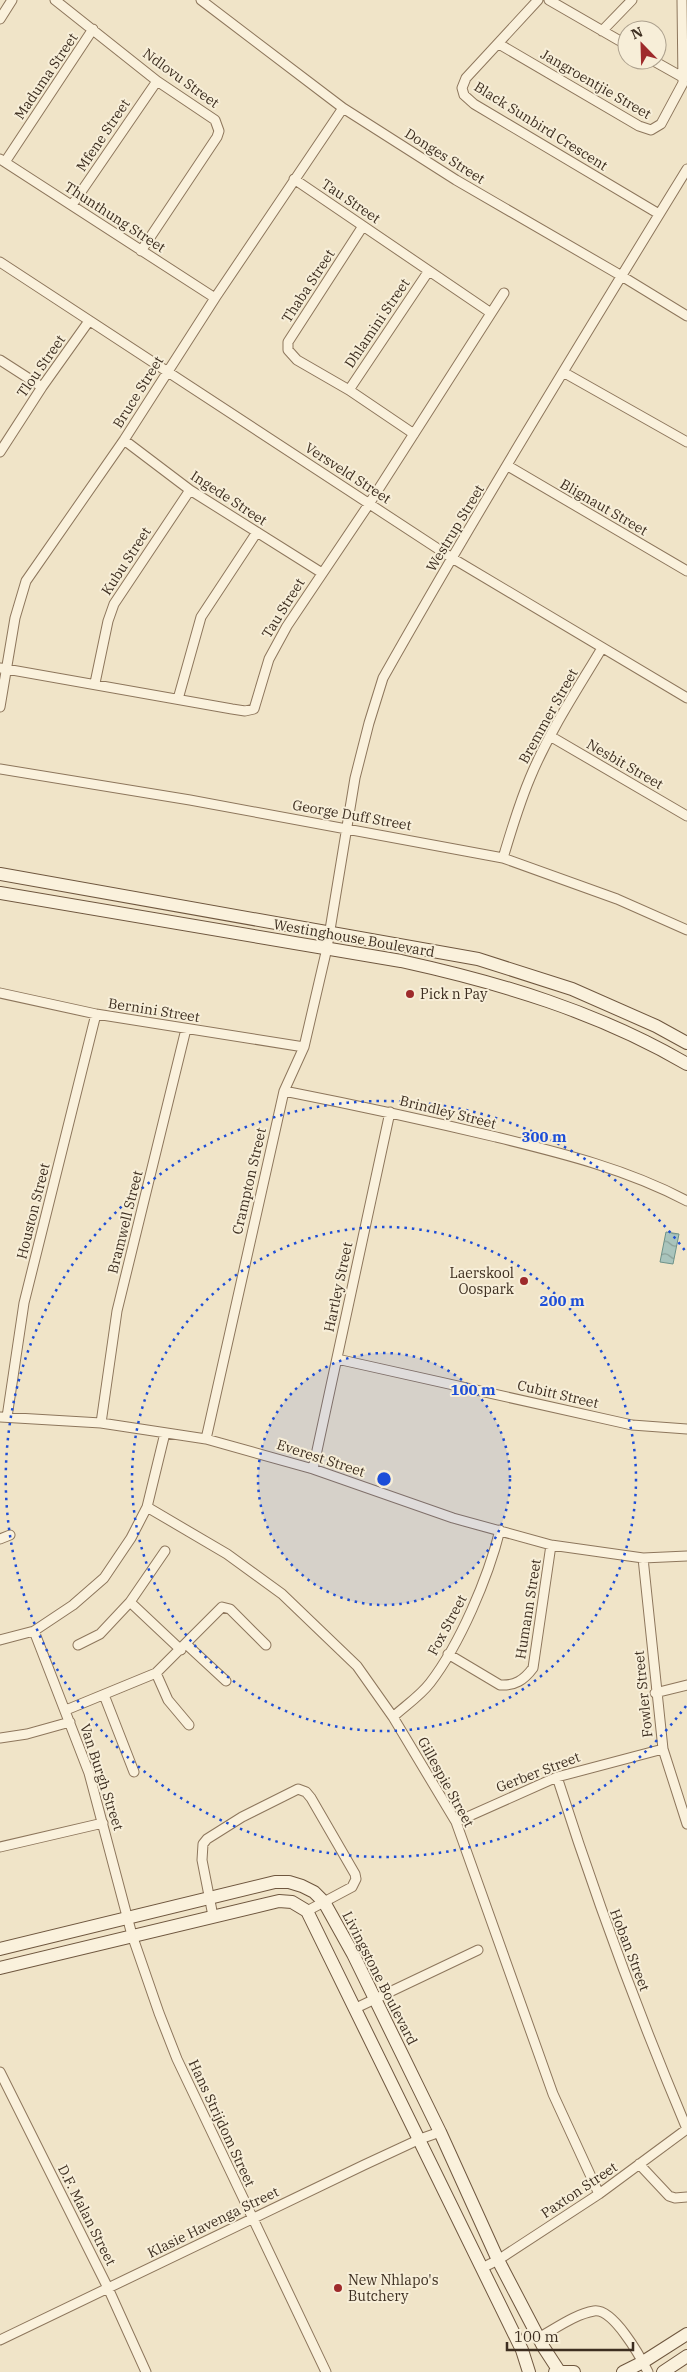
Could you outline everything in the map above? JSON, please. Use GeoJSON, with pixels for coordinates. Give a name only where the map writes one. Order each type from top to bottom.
{"type":"FeatureCollection","features":[{"type":"Feature","properties":{"kind":"street"},"geometry":{"type":"LineString","coordinates":[[0,19],[12,0]]}},
{"type":"Feature","properties":{"kind":"street","name":"Ndlovu Street"},"geometry":{"type":"LineString","coordinates":[[55,0],[94,29],[157,81],[214,120],[219,131],[141,251]]}},
{"type":"Feature","properties":{"kind":"street","name":"Donges Street"},"geometry":{"type":"LineString","coordinates":[[201,0],[343,108],[456,180],[687,316]]}},
{"type":"Feature","properties":{"kind":"street","name":"Black Sunbird Crescent"},"geometry":{"type":"LineString","coordinates":[[538,0],[466,78],[462,88],[464,95],[474,104],[659,214]]}},
{"type":"Feature","properties":{"kind":"street"},"geometry":{"type":"LineString","coordinates":[[550,0],[617,39]]}},
{"type":"Feature","properties":{"kind":"street"},"geometry":{"type":"LineString","coordinates":[[602,31],[632,0]]}},
{"type":"Feature","properties":{"kind":"street"},"geometry":{"type":"LineString","coordinates":[[682,0],[684,78]]}},
{"type":"Feature","properties":{"kind":"street","name":"Maduma Street"},"geometry":{"type":"LineString","coordinates":[[2,161],[94,29]]}},
{"type":"Feature","properties":{"kind":"street","name":"Jangroentjie Street"},"geometry":{"type":"LineString","coordinates":[[499,44],[646,130],[661,124],[682,89],[684,78]]}},
{"type":"Feature","properties":{"kind":"street"},"geometry":{"type":"LineString","coordinates":[[667,68],[684,78]]}},
{"type":"Feature","properties":{"kind":"street","name":"Mfene Street"},"geometry":{"type":"LineString","coordinates":[[72,205],[157,81]]}},
{"type":"Feature","properties":{"kind":"street","name":"Bruce Street"},"geometry":{"type":"LineString","coordinates":[[0,707],[4,669],[15,618],[26,581],[124,440],[215,298],[343,108]]}},
{"type":"Feature","properties":{"kind":"street","name":"Thunthung Street"},"geometry":{"type":"LineString","coordinates":[[2,161],[215,298]]}},
{"type":"Feature","properties":{"kind":"street","name":"Westrup Street"},"geometry":{"type":"LineString","coordinates":[[329,933],[355,778],[383,678],[620,275],[687,169]]}},
{"type":"Feature","properties":{"kind":"street","name":"Tau Street"},"geometry":{"type":"LineString","coordinates":[[294,179],[428,272],[491,313]]}},
{"type":"Feature","properties":{"kind":"street","name":"Thaba Street"},"geometry":{"type":"LineString","coordinates":[[348,390],[298,360],[288,350],[288,342],[364,226]]}},
{"type":"Feature","properties":{"kind":"street","name":"Versveld Street"},"geometry":{"type":"LineString","coordinates":[[0,262],[452,558],[687,698]]}},
{"type":"Feature","properties":{"kind":"street","name":"Dhlamini Street"},"geometry":{"type":"LineString","coordinates":[[348,390],[428,272]]}},
{"type":"Feature","properties":{"kind":"street","name":"Tau Street"},"geometry":{"type":"LineString","coordinates":[[4,669],[95,683],[245,711],[254,709],[275,645],[369,504],[504,293]]}},
{"type":"Feature","properties":{"kind":"street","name":"Tlou Street"},"geometry":{"type":"LineString","coordinates":[[0,452],[42,387],[89,321]]}},
{"type":"Feature","properties":{"kind":"street"},"geometry":{"type":"LineString","coordinates":[[0,360],[42,387]]}},
{"type":"Feature","properties":{"kind":"street"},"geometry":{"type":"LineString","coordinates":[[563,372],[687,442]]}},
{"type":"Feature","properties":{"kind":"street"},"geometry":{"type":"LineString","coordinates":[[348,390],[414,434]]}},
{"type":"Feature","properties":{"kind":"street","name":"Ingede Street"},"geometry":{"type":"LineString","coordinates":[[124,440],[190,490],[322,573]]}},
{"type":"Feature","properties":{"kind":"street","name":"Blignaut Street"},"geometry":{"type":"LineString","coordinates":[[508,466],[687,571]]}},
{"type":"Feature","properties":{"kind":"street","name":"Kubu Street"},"geometry":{"type":"LineString","coordinates":[[95,683],[108,621],[114,604],[190,490]]}},
{"type":"Feature","properties":{"kind":"street"},"geometry":{"type":"LineString","coordinates":[[178,699],[200,617],[257,532]]}},
{"type":"Feature","properties":{"kind":"street","name":"Bremmer Street"},"geometry":{"type":"LineString","coordinates":[[503,858],[519,805],[550,736],[602,648]]}},
{"type":"Feature","properties":{"kind":"street","name":"Nesbit Street"},"geometry":{"type":"LineString","coordinates":[[550,736],[687,816]]}},
{"type":"Feature","properties":{"kind":"street","name":"George Duff Street"},"geometry":{"type":"LineString","coordinates":[[0,770],[190,800],[503,858],[617,899],[687,930]]}},
{"type":"Feature","properties":{"kind":"street","name":"Westinghouse Boulevard"},"geometry":{"type":"LineString","coordinates":[[0,874],[445,952],[533,975],[614,1007],[687,1043]]}},
{"type":"Feature","properties":{"kind":"street","name":"Westinghouse Boulevard"},"geometry":{"type":"LineString","coordinates":[[0,892],[327,948],[455,973],[563,1005],[627,1033],[687,1064]]}},
{"type":"Feature","properties":{"kind":"street","name":"Crampton Street"},"geometry":{"type":"LineString","coordinates":[[206,1439],[284,1091],[304,1047],[329,933]]}},
{"type":"Feature","properties":{"kind":"street","name":"Bernini Street"},"geometry":{"type":"LineString","coordinates":[[0,994],[96,1014],[304,1047]]}},
{"type":"Feature","properties":{"kind":"street","name":"Houston Street"},"geometry":{"type":"LineString","coordinates":[[4,1417],[24,1303],[96,1014]]}},
{"type":"Feature","properties":{"kind":"street","name":"Bramwell Street"},"geometry":{"type":"LineString","coordinates":[[100,1424],[117,1311],[186,1029]]}},
{"type":"Feature","properties":{"kind":"street","name":"Brindley Street"},"geometry":{"type":"LineString","coordinates":[[284,1091],[390,1112],[553,1151],[612,1169],[668,1191],[687,1201]]}},
{"type":"Feature","properties":{"kind":"street","name":"Hartley Street"},"geometry":{"type":"LineString","coordinates":[[313,1469],[390,1112]]}},
{"type":"Feature","properties":{"kind":"street","name":"Cubitt Street"},"geometry":{"type":"LineString","coordinates":[[337,1359],[632,1425],[687,1429]]}},
{"type":"Feature","properties":{"kind":"street","name":"Everest Street"},"geometry":{"type":"LineString","coordinates":[[4,1417],[100,1424],[206,1439],[313,1469],[453,1518],[552,1545],[643,1558],[687,1556]]}},
{"type":"Feature","properties":{"kind":"street"},"geometry":{"type":"LineString","coordinates":[[0,1640],[34,1631],[73,1605],[104,1578],[131,1538],[147,1507],[165,1433]]}},
{"type":"Feature","properties":{"kind":"street","name":"Gillespie Street"},"geometry":{"type":"LineString","coordinates":[[147,1507],[227,1554],[282,1594],[357,1666],[393,1717],[456,1822],[553,2094],[599,2194]]}},
{"type":"Feature","properties":{"kind":"street","name":"Fox Street"},"geometry":{"type":"LineString","coordinates":[[393,1717],[426,1687],[448,1654],[484,1584],[493,1559],[500,1530]]}},
{"type":"Feature","properties":{"kind":"street"},"geometry":{"type":"LineString","coordinates":[[0,1539],[10,1535]]}},
{"type":"Feature","properties":{"kind":"street","name":"Humann Street"},"geometry":{"type":"LineString","coordinates":[[448,1654],[500,1685],[519,1682],[527,1676],[533,1668],[552,1545]]}},
{"type":"Feature","properties":{"kind":"street"},"geometry":{"type":"LineString","coordinates":[[78,1645],[100,1634],[130,1602],[165,1552]]}},
{"type":"Feature","properties":{"kind":"street","name":"Fowler Street"},"geometry":{"type":"LineString","coordinates":[[643,1558],[655,1693],[663,1749],[685,1810],[687,1824]]}},
{"type":"Feature","properties":{"kind":"street"},"geometry":{"type":"LineString","coordinates":[[130,1602],[226,1681]]}},
{"type":"Feature","properties":{"kind":"street"},"geometry":{"type":"LineString","coordinates":[[66,1710],[156,1673],[224,1607],[230,1609],[266,1645]]}},
{"type":"Feature","properties":{"kind":"street","name":"Van Burgh Street"},"geometry":{"type":"LineString","coordinates":[[34,1631],[66,1710],[104,1822],[132,1935]]}},
{"type":"Feature","properties":{"kind":"street"},"geometry":{"type":"LineString","coordinates":[[156,1673],[168,1700],[189,1725]]}},
{"type":"Feature","properties":{"kind":"street"},"geometry":{"type":"LineString","coordinates":[[655,1693],[687,1685]]}},
{"type":"Feature","properties":{"kind":"street","name":"Van Burgh Street"},"geometry":{"type":"LineString","coordinates":[[104,1695],[134,1772]]}},
{"type":"Feature","properties":{"kind":"street"},"geometry":{"type":"LineString","coordinates":[[0,1738],[27,1734],[70,1722]]}},
{"type":"Feature","properties":{"kind":"street","name":"Gerber Street"},"geometry":{"type":"LineString","coordinates":[[456,1822],[557,1777],[663,1749]]}},
{"type":"Feature","properties":{"kind":"street","name":"Hoban Street"},"geometry":{"type":"LineString","coordinates":[[557,1777],[598,1903],[655,2055],[687,2129]]}},
{"type":"Feature","properties":{"kind":"street"},"geometry":{"type":"LineString","coordinates":[[213,1916],[208,1898],[201,1851],[207,1838],[242,1817],[298,1789],[306,1792],[311,1798],[355,1874],[356,1879],[352,1887],[307,1911]]}},
{"type":"Feature","properties":{"kind":"street"},"geometry":{"type":"LineString","coordinates":[[0,1847],[104,1822]]}},
{"type":"Feature","properties":{"kind":"street","name":"Livingstone Boulevard"},"geometry":{"type":"LineString","coordinates":[[0,1949],[275,1882],[289,1882],[314,1892],[324,1902],[352,1954],[440,2132],[498,2260],[557,2371]]}},
{"type":"Feature","properties":{"kind":"street"},"geometry":{"type":"LineString","coordinates":[[0,1968],[213,1916],[286,1901],[298,1904],[307,1911],[356,2008],[522,2350],[528,2372]]}},
{"type":"Feature","properties":{"kind":"street","name":"Hans Strijdom Street"},"geometry":{"type":"LineString","coordinates":[[132,1935],[177,2059],[326,2372]]}},
{"type":"Feature","properties":{"kind":"street"},"geometry":{"type":"LineString","coordinates":[[356,2008],[478,1950]]}},
{"type":"Feature","properties":{"kind":"street","name":"D.F. Malan Street"},"geometry":{"type":"LineString","coordinates":[[0,2072],[108,2288],[146,2372]]}},
{"type":"Feature","properties":{"kind":"street","name":"Paxton Street"},"geometry":{"type":"LineString","coordinates":[[482,2268],[498,2260],[599,2194],[687,2129]]}},
{"type":"Feature","properties":{"kind":"street","name":"Klasie Havenga Street"},"geometry":{"type":"LineString","coordinates":[[0,2340],[252,2218],[420,2139],[440,2132]]}},
{"type":"Feature","properties":{"kind":"street"},"geometry":{"type":"LineString","coordinates":[[639,2164],[670,2196],[675,2198],[687,2197]]}},
{"type":"Feature","properties":{"kind":"street"},"geometry":{"type":"LineString","coordinates":[[538,2338],[578,2316],[599,2311],[610,2316],[615,2321],[645,2367]]}},
{"type":"Feature","properties":{"kind":"street"},"geometry":{"type":"LineString","coordinates":[[623,2372],[645,2367],[687,2334]]}},
{"type":"Feature","properties":{"kind":"street"},"geometry":{"type":"LineString","coordinates":[[663,2372],[687,2356]]}},
{"type":"Feature","properties":{"kind":"street"},"geometry":{"type":"LineString","coordinates":[[557,2371],[574,2372]]}},
{"type":"Feature","properties":{"kind":"water"},"geometry":{"type":"Polygon","coordinates":[[[666,1232],[679,1234],[673,1264],[660,1262],[666,1232]]]}},
{"type":"Feature","properties":{"kind":"place","name":"Pick n Pay"},"geometry":{"type":"Point","coordinates":[410,994]}},
{"type":"Feature","properties":{"kind":"place","name":"Laerskool Oospark"},"geometry":{"type":"Point","coordinates":[524,1281]}},
{"type":"Feature","properties":{"kind":"place","name":"New Nhlapo's Butchery"},"geometry":{"type":"Point","coordinates":[338,2288]}}]}
